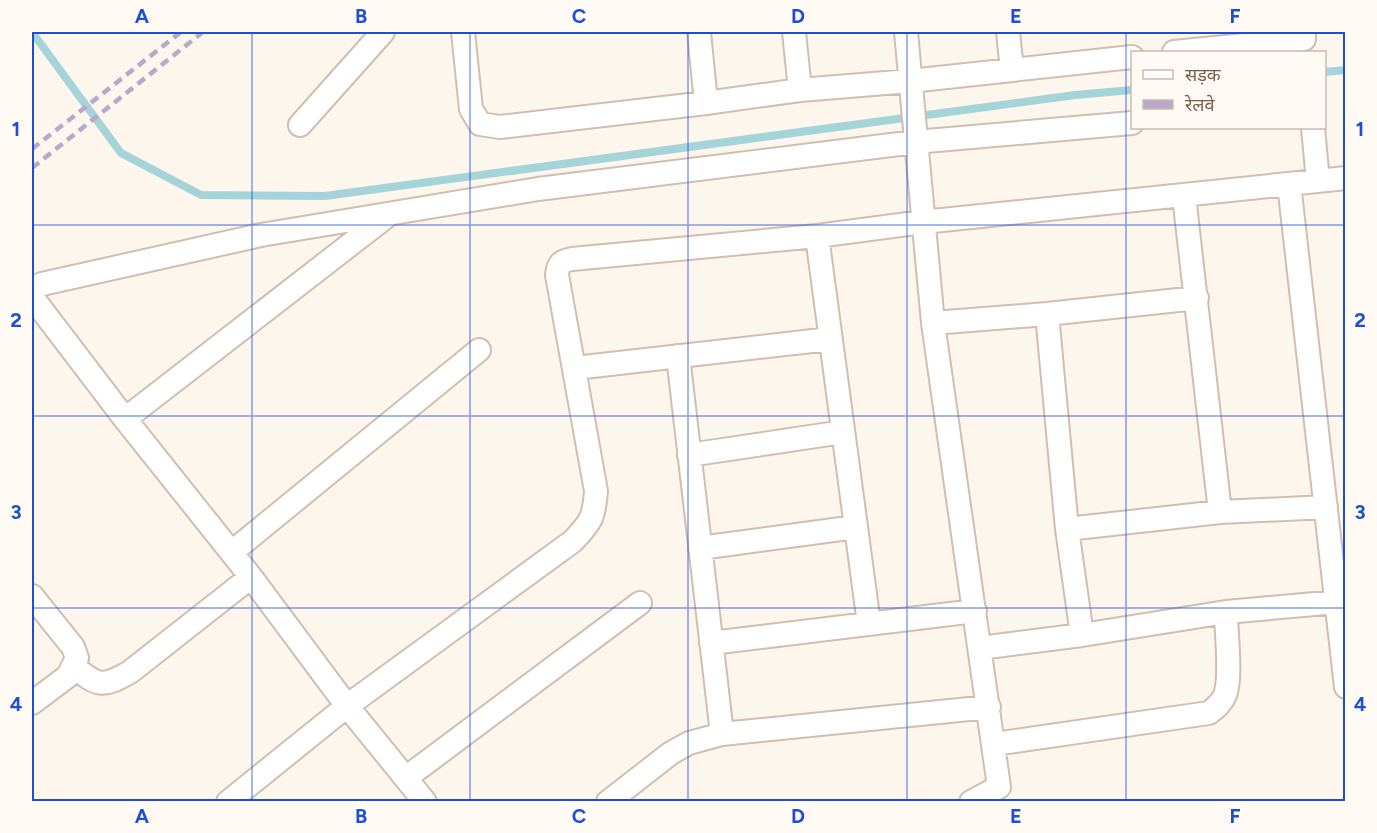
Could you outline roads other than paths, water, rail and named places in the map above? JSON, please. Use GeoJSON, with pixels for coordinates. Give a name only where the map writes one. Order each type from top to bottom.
{"type":"FeatureCollection","features":[{"type":"Feature","properties":{"kind":"street"},"geometry":{"type":"LineString","coordinates":[[300,125],[382,32]]}},
{"type":"Feature","properties":{"kind":"street"},"geometry":{"type":"LineString","coordinates":[[463,32],[471,109],[480,124],[500,127],[706,104],[800,90],[911,89],[1011,70],[1131,57]]}},
{"type":"Feature","properties":{"kind":"street"},"geometry":{"type":"LineString","coordinates":[[699,32],[706,104]]}},
{"type":"Feature","properties":{"kind":"street"},"geometry":{"type":"LineString","coordinates":[[794,32],[800,90]]}},
{"type":"Feature","properties":{"kind":"street"},"geometry":{"type":"LineString","coordinates":[[906,32],[933,323],[999,787],[971,801]]}},
{"type":"Feature","properties":{"kind":"street"},"geometry":{"type":"LineString","coordinates":[[1008,32],[1011,70]]}},
{"type":"Feature","properties":{"kind":"street"},"geometry":{"type":"LineString","coordinates":[[1186,51],[1305,41]]}},
{"type":"Feature","properties":{"kind":"street"},"geometry":{"type":"LineString","coordinates":[[32,288],[261,235],[538,189],[915,138],[1131,123]]}},
{"type":"Feature","properties":{"kind":"street"},"geometry":{"type":"LineString","coordinates":[[1313,129],[1318,181]]}},
{"type":"Feature","properties":{"kind":"street"},"geometry":{"type":"LineString","coordinates":[[228,801],[347,706],[573,541],[587,526],[594,512],[596,491],[556,275],[557,267],[562,261],[817,236],[923,222],[1346,178]]}},
{"type":"Feature","properties":{"kind":"street"},"geometry":{"type":"LineString","coordinates":[[1289,184],[1326,507],[1339,589],[1346,687]]}},
{"type":"Feature","properties":{"kind":"street"},"geometry":{"type":"LineString","coordinates":[[1184,196],[1220,512]]}},
{"type":"Feature","properties":{"kind":"street"},"geometry":{"type":"LineString","coordinates":[[125,419],[390,214]]}},
{"type":"Feature","properties":{"kind":"street"},"geometry":{"type":"LineString","coordinates":[[817,236],[869,624]]}},
{"type":"Feature","properties":{"kind":"street"},"geometry":{"type":"LineString","coordinates":[[32,297],[125,419],[232,552],[347,706],[425,801]]}},
{"type":"Feature","properties":{"kind":"street"},"geometry":{"type":"LineString","coordinates":[[933,323],[1197,298]]}},
{"type":"Feature","properties":{"kind":"street"},"geometry":{"type":"LineString","coordinates":[[1047,314],[1067,529],[1082,635]]}},
{"type":"Feature","properties":{"kind":"street"},"geometry":{"type":"LineString","coordinates":[[575,368],[830,339]]}},
{"type":"Feature","properties":{"kind":"street"},"geometry":{"type":"LineString","coordinates":[[232,552],[479,350]]}},
{"type":"Feature","properties":{"kind":"street"},"geometry":{"type":"LineString","coordinates":[[678,356],[722,734]]}},
{"type":"Feature","properties":{"kind":"street"},"geometry":{"type":"LineString","coordinates":[[689,455],[843,432]]}},
{"type":"Feature","properties":{"kind":"street"},"geometry":{"type":"LineString","coordinates":[[1067,529],[1220,512],[1326,507]]}},
{"type":"Feature","properties":{"kind":"street"},"geometry":{"type":"LineString","coordinates":[[700,548],[856,527]]}},
{"type":"Feature","properties":{"kind":"street"},"geometry":{"type":"LineString","coordinates":[[74,667],[92,682],[100,684],[117,680],[251,577]]}},
{"type":"Feature","properties":{"kind":"street"},"geometry":{"type":"LineString","coordinates":[[980,648],[1082,635],[1226,612],[1339,589]]}},
{"type":"Feature","properties":{"kind":"street"},"geometry":{"type":"LineString","coordinates":[[32,596],[73,647],[77,658],[68,676],[32,703]]}},
{"type":"Feature","properties":{"kind":"street"},"geometry":{"type":"LineString","coordinates":[[407,777],[640,603]]}},
{"type":"Feature","properties":{"kind":"street"},"geometry":{"type":"LineString","coordinates":[[711,644],[975,610]]}},
{"type":"Feature","properties":{"kind":"street"},"geometry":{"type":"LineString","coordinates":[[993,744],[1209,713],[1217,707],[1224,695],[1227,680],[1226,612]]}},
{"type":"Feature","properties":{"kind":"street"},"geometry":{"type":"LineString","coordinates":[[623,797],[671,753],[689,743],[722,734],[989,707]]}},
{"type":"Feature","properties":{"kind":"waterway"},"geometry":{"type":"LineString","coordinates":[[32,32],[121,153],[201,195],[325,196],[1075,95],[1131,90]]}},
{"type":"Feature","properties":{"kind":"waterway"},"geometry":{"type":"LineString","coordinates":[[1326,72],[1346,70]]}},
{"type":"Feature","properties":{"kind":"railway"},"geometry":{"type":"LineString","coordinates":[[32,149],[181,32]]}},
{"type":"Feature","properties":{"kind":"railway"},"geometry":{"type":"LineString","coordinates":[[32,168],[203,32]]}}]}
